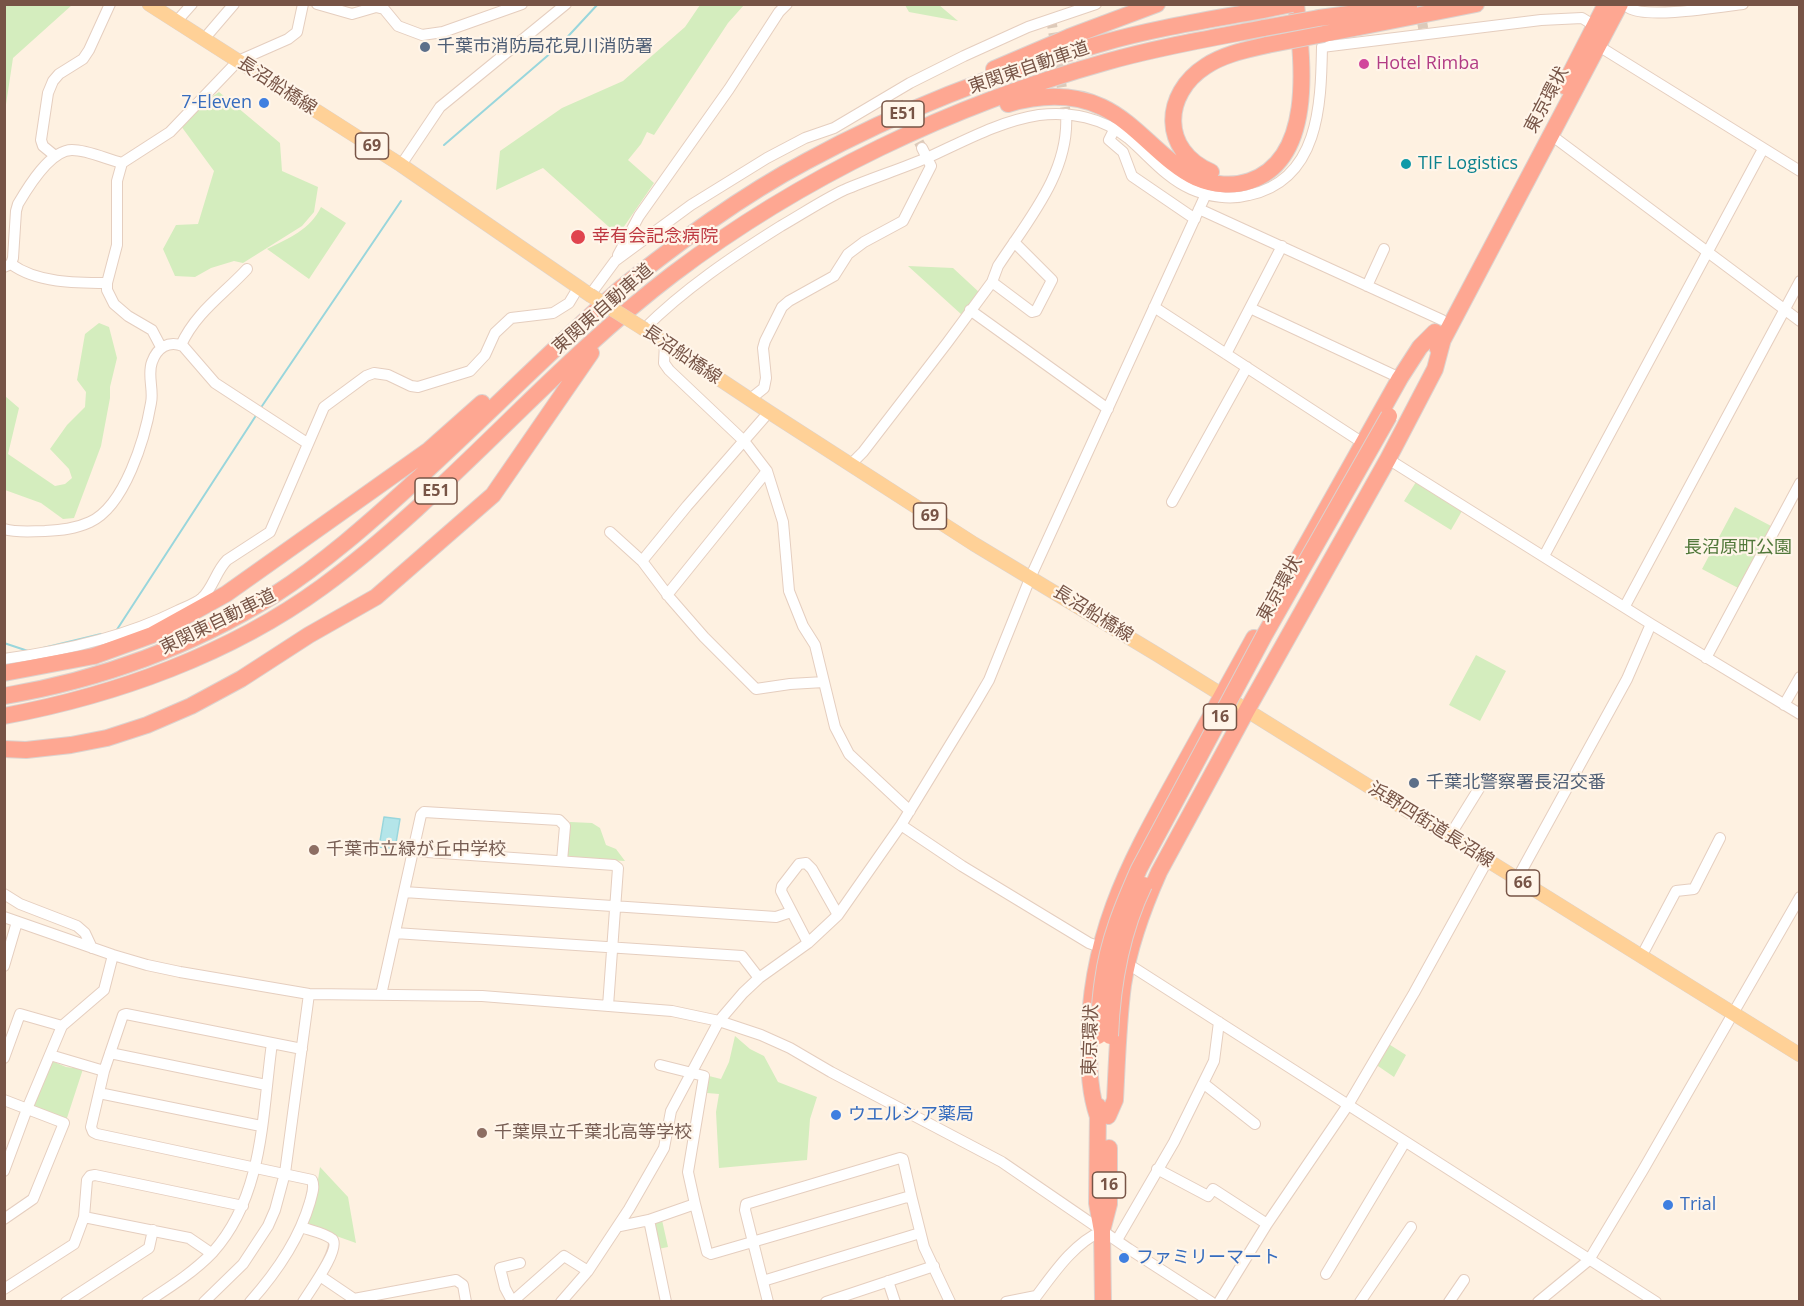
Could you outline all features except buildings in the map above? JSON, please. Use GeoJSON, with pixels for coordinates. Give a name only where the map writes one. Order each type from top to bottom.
{"type":"FeatureCollection","features":[{"type":"Feature","properties":{"kind":"highway"},"geometry":{"type":"LineString","coordinates":[[921,106],[1008,61],[1157,4]]}},
{"type":"Feature","properties":{"kind":"highway"},"geometry":{"type":"LineString","coordinates":[[1287,4],[1293,60],[1292,100],[1279,144],[1268,158],[1240,174],[1213,173],[1200,168],[1188,159],[1179,147],[1174,133],[1173,112],[1181,91],[1204,67],[1238,52],[1267,45],[1322,26],[1476,4]]}},
{"type":"Feature","properties":{"kind":"highway"},"geometry":{"type":"LineString","coordinates":[[816,183],[922,136],[981,113],[1013,103],[1052,96],[1069,97],[1102,107],[1120,118],[1182,169],[1196,177],[1211,183],[1244,184],[1269,171],[1281,158],[1297,123],[1302,78],[1294,4]]}},
{"type":"Feature","properties":{"kind":"highway","name":"東関東自動車道"},"geometry":{"type":"LineString","coordinates":[[4,696],[80,680],[140,660],[238,616],[275,594],[311,569],[375,517],[589,316],[654,261],[738,203],[806,161],[921,106],[994,78],[1103,43],[1161,29],[1294,4]]}},
{"type":"Feature","properties":{"kind":"highway","name":"東関東自動車道"},"geometry":{"type":"LineString","coordinates":[[4,716],[90,697],[146,678],[246,634],[286,611],[323,586],[389,534],[608,327],[706,250],[816,183],[910,134],[951,115],[1002,96],[1107,62],[1264,28],[1322,26],[1424,4]]}},
{"type":"Feature","properties":{"kind":"highway"},"geometry":{"type":"LineString","coordinates":[[1574,92],[1605,50],[1626,6]]}},
{"type":"Feature","properties":{"kind":"highway","name":"東京環状"},"geometry":{"type":"LineString","coordinates":[[1440,330],[1574,92],[1626,6]]}},
{"type":"Feature","properties":{"kind":"highway","name":"東京環状"},"geometry":{"type":"LineString","coordinates":[[1103,1302],[1102,1230],[1097,1203],[1103,1117],[1104,1036],[1125,936],[1142,888],[1172,828],[1440,330],[1601,13]]}},
{"type":"Feature","properties":{"kind":"highway"},"geometry":{"type":"LineString","coordinates":[[4,673],[94,656],[152,635],[226,594],[429,450],[557,338],[589,316]]}},
{"type":"Feature","properties":{"kind":"highway"},"geometry":{"type":"LineString","coordinates":[[4,749],[26,750],[72,745],[107,738],[147,725],[201,701],[241,679],[309,635],[376,597],[493,495],[608,327]]}},
{"type":"Feature","properties":{"kind":"highway"},"geometry":{"type":"LineString","coordinates":[[1246,710],[1388,459],[1435,369],[1440,330]]}},
{"type":"Feature","properties":{"kind":"highway","name":"16"},"geometry":{"type":"LineString","coordinates":[[1222,695],[1400,378],[1420,347],[1440,330]]}},
{"type":"Feature","properties":{"kind":"highway"},"geometry":{"type":"LineString","coordinates":[[1103,1117],[1091,1099],[1089,1024],[1094,975],[1100,948],[1123,879],[1222,695]]}},
{"type":"Feature","properties":{"kind":"highway","name":"16"},"geometry":{"type":"LineString","coordinates":[[1103,1117],[1115,1101],[1123,985],[1132,942],[1159,872],[1246,710]]}},
{"type":"Feature","properties":{"kind":"main road","name":"長沼船橋線"},"geometry":{"type":"LineString","coordinates":[[149,4],[401,165],[584,292],[850,465],[974,544],[1031,576],[1246,710]]}},
{"type":"Feature","properties":{"kind":"main road","name":"浜野四街道長沼線"},"geometry":{"type":"LineString","coordinates":[[1246,710],[1800,1054]]}},
{"type":"Feature","properties":{"kind":"street"},"geometry":{"type":"LineString","coordinates":[[54,156],[43,146],[41,140],[48,93],[59,74],[76,64],[89,50],[110,4]]}},
{"type":"Feature","properties":{"kind":"street"},"geometry":{"type":"LineString","coordinates":[[176,21],[192,4]]}},
{"type":"Feature","properties":{"kind":"street"},"geometry":{"type":"LineString","coordinates":[[204,39],[234,4]]}},
{"type":"Feature","properties":{"kind":"street"},"geometry":{"type":"LineString","coordinates":[[161,347],[152,330],[129,316],[109,297],[107,283],[117,245],[117,182],[122,163],[170,132],[238,61],[288,39],[297,32],[303,4]]}},
{"type":"Feature","properties":{"kind":"street"},"geometry":{"type":"LineString","coordinates":[[317,4],[352,14],[376,7],[384,9],[398,26],[422,35],[443,32],[522,4]]}},
{"type":"Feature","properties":{"kind":"street"},"geometry":{"type":"LineString","coordinates":[[401,165],[440,107],[566,4]]}},
{"type":"Feature","properties":{"kind":"street"},"geometry":{"type":"LineString","coordinates":[[615,261],[639,216],[787,4]]}},
{"type":"Feature","properties":{"kind":"street"},"geometry":{"type":"LineString","coordinates":[[4,659],[116,635],[169,615],[202,598],[227,561],[270,532],[324,406],[366,376],[374,373],[388,375],[418,387],[470,371],[485,356],[495,333],[511,318],[553,313],[569,303],[584,292],[615,261],[683,211],[757,164],[805,138],[834,128],[896,98],[910,83],[964,56],[1028,27],[1095,4]]}},
{"type":"Feature","properties":{"kind":"street"},"geometry":{"type":"LineString","coordinates":[[1626,6],[1634,11],[1655,13],[1743,4]]}},
{"type":"Feature","properties":{"kind":"street"},"geometry":{"type":"LineString","coordinates":[[644,329],[712,272],[795,218],[844,190],[924,153],[1010,122],[1038,115],[1066,114],[1098,121],[1115,128],[1176,180],[1191,189],[1224,197],[1257,194],[1285,180],[1304,154],[1317,121],[1320,106],[1322,47],[1552,19],[1582,18],[1601,13]]}},
{"type":"Feature","properties":{"kind":"street"},"geometry":{"type":"LineString","coordinates":[[1605,50],[1800,171]]}},
{"type":"Feature","properties":{"kind":"street"},"geometry":{"type":"LineString","coordinates":[[850,465],[863,452],[992,282],[998,266],[1057,172],[1066,142],[1066,114]]}},
{"type":"Feature","properties":{"kind":"street"},"geometry":{"type":"LineString","coordinates":[[1115,128],[1109,140],[1123,152],[1132,176],[1197,214],[1282,246],[1367,286],[1440,330]]}},
{"type":"Feature","properties":{"kind":"street"},"geometry":{"type":"LineString","coordinates":[[1551,135],[1800,321]]}},
{"type":"Feature","properties":{"kind":"street"},"geometry":{"type":"LineString","coordinates":[[1544,556],[1763,149]]}},
{"type":"Feature","properties":{"kind":"street"},"geometry":{"type":"LineString","coordinates":[[107,283],[65,283],[8,266],[18,204],[54,156],[70,150],[80,151],[122,163]]}},
{"type":"Feature","properties":{"kind":"street"},"geometry":{"type":"LineString","coordinates":[[750,400],[764,388],[765,340],[782,307],[834,276],[848,254],[864,242],[903,221],[931,166],[924,153]]}},
{"type":"Feature","properties":{"kind":"street"},"geometry":{"type":"LineString","coordinates":[[561,1302],[588,1271],[620,1226],[664,1148],[671,1111],[719,1021],[759,978],[808,943],[838,915],[910,811],[989,680],[1031,576],[1206,194]]}},
{"type":"Feature","properties":{"kind":"street"},"geometry":{"type":"LineString","coordinates":[[992,282],[1032,312],[1036,311],[1052,280],[1014,242]]}},
{"type":"Feature","properties":{"kind":"street"},"geometry":{"type":"LineString","coordinates":[[1226,354],[1282,246]]}},
{"type":"Feature","properties":{"kind":"street"},"geometry":{"type":"LineString","coordinates":[[1367,286],[1384,249]]}},
{"type":"Feature","properties":{"kind":"street"},"geometry":{"type":"LineString","coordinates":[[181,345],[187,332],[205,308],[247,269]]}},
{"type":"Feature","properties":{"kind":"street"},"geometry":{"type":"LineString","coordinates":[[1625,606],[1800,281]]}},
{"type":"Feature","properties":{"kind":"street"},"geometry":{"type":"LineString","coordinates":[[1154,307],[1363,443]]}},
{"type":"Feature","properties":{"kind":"street"},"geometry":{"type":"LineString","coordinates":[[1250,308],[1400,378]]}},
{"type":"Feature","properties":{"kind":"street"},"geometry":{"type":"LineString","coordinates":[[970,310],[1108,409]]}},
{"type":"Feature","properties":{"kind":"street"},"geometry":{"type":"LineString","coordinates":[[665,343],[664,363],[669,370],[744,441],[767,471],[783,522],[789,591],[803,626],[815,645],[835,727],[849,754],[910,811]]}},
{"type":"Feature","properties":{"kind":"street"},"geometry":{"type":"LineString","coordinates":[[4,529],[16,532],[66,530],[91,522],[111,503],[137,457],[144,436],[152,401],[151,364],[161,347],[169,344],[181,345],[215,383],[307,442]]}},
{"type":"Feature","properties":{"kind":"street"},"geometry":{"type":"LineString","coordinates":[[1172,502],[1247,367]]}},
{"type":"Feature","properties":{"kind":"street"},"geometry":{"type":"LineString","coordinates":[[642,561],[769,412]]}},
{"type":"Feature","properties":{"kind":"street"},"geometry":{"type":"LineString","coordinates":[[1388,459],[1651,624],[1800,714]]}},
{"type":"Feature","properties":{"kind":"street"},"geometry":{"type":"LineString","coordinates":[[667,595],[767,471]]}},
{"type":"Feature","properties":{"kind":"street"},"geometry":{"type":"LineString","coordinates":[[1706,658],[1800,483]]}},
{"type":"Feature","properties":{"kind":"street"},"geometry":{"type":"LineString","coordinates":[[609,532],[642,561],[667,595],[704,637],[756,689],[824,682]]}},
{"type":"Feature","properties":{"kind":"street"},"geometry":{"type":"LineString","coordinates":[[1517,879],[1627,679],[1651,624]]}},
{"type":"Feature","properties":{"kind":"street"},"geometry":{"type":"LineString","coordinates":[[1784,705],[1800,677]]}},
{"type":"Feature","properties":{"kind":"street"},"geometry":{"type":"LineString","coordinates":[[1449,837],[1483,782]]}},
{"type":"Feature","properties":{"kind":"street"},"geometry":{"type":"LineString","coordinates":[[381,995],[421,814],[428,810],[559,820],[565,826],[562,861]]}},
{"type":"Feature","properties":{"kind":"street"},"geometry":{"type":"LineString","coordinates":[[901,825],[962,866],[1100,948]]}},
{"type":"Feature","properties":{"kind":"street"},"geometry":{"type":"LineString","coordinates":[[1641,957],[1677,891],[1694,889],[1720,838]]}},
{"type":"Feature","properties":{"kind":"street"},"geometry":{"type":"LineString","coordinates":[[413,851],[614,865],[618,868],[608,1006]]}},
{"type":"Feature","properties":{"kind":"street"},"geometry":{"type":"LineString","coordinates":[[1219,1302],[1267,1224],[1348,1105],[1414,993],[1487,861]]}},
{"type":"Feature","properties":{"kind":"street"},"geometry":{"type":"LineString","coordinates":[[808,943],[782,895],[782,886],[799,864],[806,863],[812,869],[838,915]]}},
{"type":"Feature","properties":{"kind":"street"},"geometry":{"type":"LineString","coordinates":[[404,892],[776,917],[791,912]]}},
{"type":"Feature","properties":{"kind":"street"},"geometry":{"type":"LineString","coordinates":[[4,894],[20,904],[77,926],[85,933],[92,948]]}},
{"type":"Feature","properties":{"kind":"street"},"geometry":{"type":"LineString","coordinates":[[1538,1302],[1589,1260],[1800,897]]}},
{"type":"Feature","properties":{"kind":"street"},"geometry":{"type":"LineString","coordinates":[[4,917],[113,955],[180,972],[309,994],[482,996],[672,1011],[719,1021],[761,1035],[790,1048],[1002,1162],[1211,1302]]}},
{"type":"Feature","properties":{"kind":"street"},"geometry":{"type":"LineString","coordinates":[[4,966],[17,922]]}},
{"type":"Feature","properties":{"kind":"street"},"geometry":{"type":"LineString","coordinates":[[395,933],[742,956],[759,978]]}},
{"type":"Feature","properties":{"kind":"street"},"geometry":{"type":"LineString","coordinates":[[4,1171],[62,1026],[104,990],[113,955]]}},
{"type":"Feature","properties":{"kind":"street"},"geometry":{"type":"LineString","coordinates":[[1128,964],[1656,1302]]}},
{"type":"Feature","properties":{"kind":"street"},"geometry":{"type":"LineString","coordinates":[[204,1302],[243,1264],[268,1226],[285,1173],[309,994]]}},
{"type":"Feature","properties":{"kind":"street"},"geometry":{"type":"LineString","coordinates":[[4,1058],[21,1014],[62,1026]]}},
{"type":"Feature","properties":{"kind":"street"},"geometry":{"type":"LineString","coordinates":[[250,1302],[278,1267],[301,1227],[314,1183],[309,1178],[97,1134],[91,1127],[104,1071],[121,1018],[126,1014],[303,1049]]}},
{"type":"Feature","properties":{"kind":"street"},"geometry":{"type":"LineString","coordinates":[[1117,1240],[1174,1142],[1214,1061],[1219,1023]]}},
{"type":"Feature","properties":{"kind":"street"},"geometry":{"type":"LineString","coordinates":[[147,1302],[179,1281],[212,1253],[243,1206],[256,1167],[272,1043]]}},
{"type":"Feature","properties":{"kind":"street"},"geometry":{"type":"LineString","coordinates":[[110,1053],[266,1085]]}},
{"type":"Feature","properties":{"kind":"street"},"geometry":{"type":"LineString","coordinates":[[50,1055],[104,1071]]}},
{"type":"Feature","properties":{"kind":"street"},"geometry":{"type":"LineString","coordinates":[[660,1065],[704,1076],[688,1172],[707,1252],[711,1254],[754,1242],[900,1198],[912,1198]]}},
{"type":"Feature","properties":{"kind":"street"},"geometry":{"type":"LineString","coordinates":[[1203,1083],[1255,1125]]}},
{"type":"Feature","properties":{"kind":"street"},"geometry":{"type":"LineString","coordinates":[[99,1093],[261,1126]]}},
{"type":"Feature","properties":{"kind":"street"},"geometry":{"type":"LineString","coordinates":[[4,1100],[64,1123],[33,1199],[4,1220]]}},
{"type":"Feature","properties":{"kind":"street"},"geometry":{"type":"LineString","coordinates":[[1326,1274],[1405,1142]]}},
{"type":"Feature","properties":{"kind":"street"},"geometry":{"type":"LineString","coordinates":[[768,1302],[745,1210],[746,1204],[900,1158],[903,1160],[924,1247],[950,1302]]}},
{"type":"Feature","properties":{"kind":"street"},"geometry":{"type":"LineString","coordinates":[[1157,1169],[1208,1196],[1213,1189],[1267,1224]]}},
{"type":"Feature","properties":{"kind":"street"},"geometry":{"type":"LineString","coordinates":[[4,1289],[74,1244],[84,1217],[87,1180],[90,1176],[95,1175],[243,1206]]}},
{"type":"Feature","properties":{"kind":"street"},"geometry":{"type":"LineString","coordinates":[[620,1226],[649,1220],[695,1204]]}},
{"type":"Feature","properties":{"kind":"street"},"geometry":{"type":"LineString","coordinates":[[84,1217],[189,1238],[212,1253]]}},
{"type":"Feature","properties":{"kind":"street"},"geometry":{"type":"LineString","coordinates":[[649,1220],[666,1302]]}},
{"type":"Feature","properties":{"kind":"street"},"geometry":{"type":"LineString","coordinates":[[301,1227],[332,1238],[335,1243],[320,1276],[303,1302]]}},
{"type":"Feature","properties":{"kind":"street"},"geometry":{"type":"LineString","coordinates":[[1360,1302],[1411,1227]]}},
{"type":"Feature","properties":{"kind":"street"},"geometry":{"type":"LineString","coordinates":[[66,1302],[149,1248],[153,1230]]}},
{"type":"Feature","properties":{"kind":"street"},"geometry":{"type":"LineString","coordinates":[[1006,1302],[1034,1299],[1079,1245],[1089,1236],[1102,1230]]}},
{"type":"Feature","properties":{"kind":"street"},"geometry":{"type":"LineString","coordinates":[[763,1281],[920,1233]]}},
{"type":"Feature","properties":{"kind":"street"},"geometry":{"type":"LineString","coordinates":[[520,1263],[500,1268],[505,1288],[512,1301],[564,1256],[588,1271]]}},
{"type":"Feature","properties":{"kind":"street"},"geometry":{"type":"LineString","coordinates":[[826,1302],[934,1266]]}},
{"type":"Feature","properties":{"kind":"street"},"geometry":{"type":"LineString","coordinates":[[320,1276],[354,1299],[456,1280],[463,1285],[466,1302]]}},
{"type":"Feature","properties":{"kind":"street"},"geometry":{"type":"LineString","coordinates":[[1449,1302],[1464,1280]]}},
{"type":"Feature","properties":{"kind":"street"},"geometry":{"type":"LineString","coordinates":[[888,1281],[895,1302]]}},
{"type":"Feature","properties":{"kind":"green space"},"geometry":{"type":"Polygon","coordinates":[[[5,4],[72,5],[13,58],[5,111],[5,4]]]}},
{"type":"Feature","properties":{"kind":"green space"},"geometry":{"type":"Polygon","coordinates":[[[700,5],[744,5],[728,23],[654,135],[647,132],[628,160],[654,183],[623,228],[609,227],[543,168],[496,190],[500,151],[562,108],[623,81],[685,27],[700,5]]]}},
{"type":"Feature","properties":{"kind":"green space"},"geometry":{"type":"Polygon","coordinates":[[[905,5],[939,5],[958,21],[909,12],[905,5]]]}},
{"type":"Feature","properties":{"kind":"green space"},"geometry":{"type":"Polygon","coordinates":[[[219,92],[280,143],[282,171],[318,187],[314,212],[302,226],[243,263],[234,261],[211,268],[195,277],[175,276],[163,249],[176,225],[198,224],[214,171],[181,126],[206,101],[219,92]]]}},
{"type":"Feature","properties":{"kind":"green space"},"geometry":{"type":"Polygon","coordinates":[[[321,207],[346,223],[309,279],[267,249],[305,227],[321,207]]]}},
{"type":"Feature","properties":{"kind":"green space"},"geometry":{"type":"Polygon","coordinates":[[[908,266],[953,268],[980,293],[962,315],[908,266]]]}},
{"type":"Feature","properties":{"kind":"green space"},"geometry":{"type":"Polygon","coordinates":[[[99,323],[109,327],[117,358],[110,387],[110,398],[101,446],[74,518],[63,519],[41,503],[5,490],[5,396],[19,408],[8,454],[55,486],[65,484],[72,478],[69,469],[50,449],[67,425],[85,407],[86,392],[77,380],[85,334],[99,323]]]}},
{"type":"Feature","properties":{"kind":"green space"},"geometry":{"type":"Polygon","coordinates":[[[1416,482],[1462,511],[1451,530],[1404,501],[1416,482]]]}},
{"type":"Feature","properties":{"kind":"green space","name":"長沼原町公園"},"geometry":{"type":"Polygon","coordinates":[[[1735,507],[1773,527],[1740,589],[1702,569],[1735,507]]]}},
{"type":"Feature","properties":{"kind":"green space"},"geometry":{"type":"Polygon","coordinates":[[[1476,655],[1506,671],[1480,721],[1449,705],[1476,655]]]}},
{"type":"Feature","properties":{"kind":"green space"},"geometry":{"type":"Polygon","coordinates":[[[570,822],[592,823],[600,828],[606,845],[616,849],[625,861],[569,858],[566,855],[570,822]]]}},
{"type":"Feature","properties":{"kind":"green space"},"geometry":{"type":"Polygon","coordinates":[[[735,1036],[750,1049],[764,1056],[778,1082],[817,1097],[810,1119],[807,1160],[719,1168],[716,1112],[719,1094],[707,1093],[709,1076],[721,1079],[729,1062],[735,1036]]]}},
{"type":"Feature","properties":{"kind":"green space"},"geometry":{"type":"Polygon","coordinates":[[[1387,1043],[1406,1055],[1394,1077],[1375,1064],[1387,1043]]]}},
{"type":"Feature","properties":{"kind":"green space"},"geometry":{"type":"Polygon","coordinates":[[[52,1061],[66,1067],[83,1069],[66,1121],[34,1110],[31,1103],[52,1061]]]}},
{"type":"Feature","properties":{"kind":"green space"},"geometry":{"type":"Polygon","coordinates":[[[320,1167],[348,1197],[356,1243],[308,1226],[306,1221],[315,1199],[320,1167]]]}},
{"type":"Feature","properties":{"kind":"green space"},"geometry":{"type":"Polygon","coordinates":[[[662,1220],[668,1247],[658,1249],[653,1226],[662,1220]]]}},
{"type":"Feature","properties":{"kind":"water"},"geometry":{"type":"Polygon","coordinates":[[[384,817],[400,819],[395,849],[379,847],[384,817]]]}},
{"type":"Feature","properties":{"kind":"waterway"},"geometry":{"type":"LineString","coordinates":[[444,145],[560,45],[598,4]]}},
{"type":"Feature","properties":{"kind":"waterway"},"geometry":{"type":"LineString","coordinates":[[260,409],[401,201]]}},
{"type":"Feature","properties":{"kind":"waterway"},"geometry":{"type":"LineString","coordinates":[[116,631],[257,414]]}},
{"type":"Feature","properties":{"kind":"waterway"},"geometry":{"type":"LineString","coordinates":[[43,648],[101,634]]}},
{"type":"Feature","properties":{"kind":"waterway"},"geometry":{"type":"LineString","coordinates":[[4,643],[28,651]]}},
{"type":"Feature","properties":{"kind":"tunnel"},"geometry":{"type":"LineString","coordinates":[[1419,4],[1424,33]]}},
{"type":"Feature","properties":{"kind":"tunnel"},"geometry":{"type":"LineString","coordinates":[[1051,18],[1066,114]]}},
{"type":"Feature","properties":{"kind":"tunnel"},"geometry":{"type":"LineString","coordinates":[[898,102],[922,148]]}},
{"type":"Feature","properties":{"kind":"place","name":"千葉市消防局花見川消防署"},"geometry":{"type":"Point","coordinates":[425,47]}},
{"type":"Feature","properties":{"kind":"place","name":"Hotel Rimba"},"geometry":{"type":"Point","coordinates":[1364,64]}},
{"type":"Feature","properties":{"kind":"place","name":"7-Eleven"},"geometry":{"type":"Point","coordinates":[264,103]}},
{"type":"Feature","properties":{"kind":"place","name":"TIF Logistics"},"geometry":{"type":"Point","coordinates":[1406,164]}},
{"type":"Feature","properties":{"kind":"place","name":"幸有会記念病院"},"geometry":{"type":"Point","coordinates":[578,237]}},
{"type":"Feature","properties":{"kind":"place","name":"千葉北警察署長沼交番"},"geometry":{"type":"Point","coordinates":[1414,783]}},
{"type":"Feature","properties":{"kind":"place","name":"千葉市立緑が丘中学校"},"geometry":{"type":"Point","coordinates":[314,850]}},
{"type":"Feature","properties":{"kind":"place","name":"ウエルシア薬局"},"geometry":{"type":"Point","coordinates":[836,1115]}},
{"type":"Feature","properties":{"kind":"place","name":"千葉県立千葉北高等学校"},"geometry":{"type":"Point","coordinates":[482,1133]}},
{"type":"Feature","properties":{"kind":"place","name":"Trial"},"geometry":{"type":"Point","coordinates":[1668,1205]}},
{"type":"Feature","properties":{"kind":"place","name":"ファミリーマート"},"geometry":{"type":"Point","coordinates":[1124,1258]}}]}
